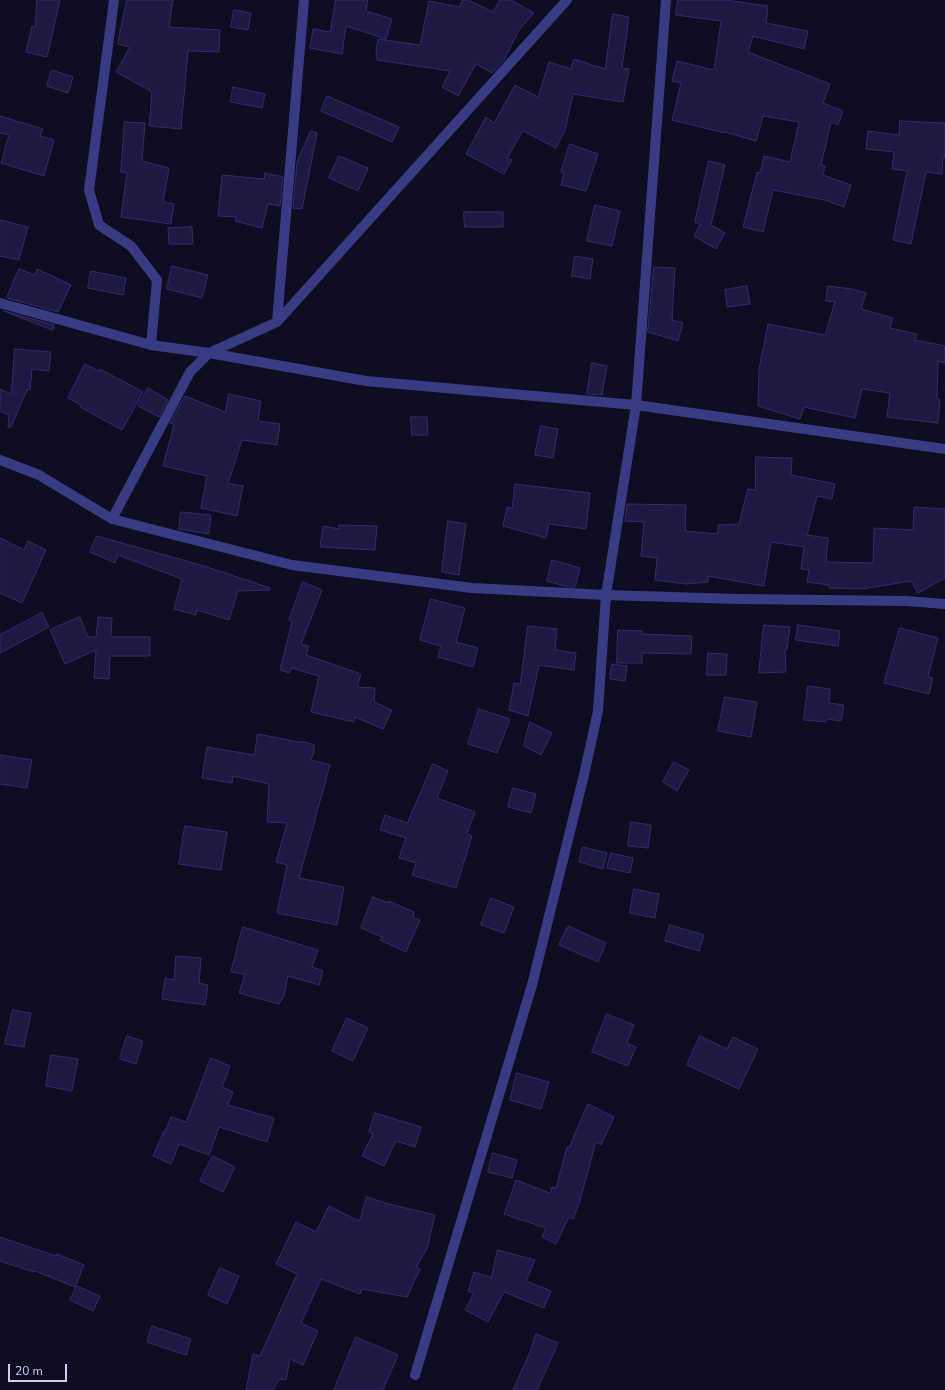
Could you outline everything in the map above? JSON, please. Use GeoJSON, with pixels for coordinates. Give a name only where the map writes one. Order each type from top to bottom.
{"type":"FeatureCollection","features":[{"type":"Feature","properties":{"kind":"street"},"geometry":{"type":"LineString","coordinates":[[114,0],[89,190],[99,225],[131,246],[157,280],[151,345]]}},
{"type":"Feature","properties":{"kind":"street"},"geometry":{"type":"LineString","coordinates":[[277,322],[304,0]]}},
{"type":"Feature","properties":{"kind":"street"},"geometry":{"type":"LineString","coordinates":[[112,519],[190,372],[209,353],[277,322],[567,0]]}},
{"type":"Feature","properties":{"kind":"street"},"geometry":{"type":"LineString","coordinates":[[415,1375],[532,985],[584,775],[598,711],[606,595],[636,405],[666,0]]}},
{"type":"Feature","properties":{"kind":"street"},"geometry":{"type":"LineString","coordinates":[[0,303],[151,345],[209,353],[366,381],[636,405],[945,449]]}},
{"type":"Feature","properties":{"kind":"street"},"geometry":{"type":"LineString","coordinates":[[0,460],[40,475],[112,519],[292,565],[472,588],[606,595],[739,599],[906,601],[945,604]]}},
{"type":"Feature","properties":{"kind":"building"},"geometry":{"type":"Polygon","coordinates":[[[37,0],[60,0],[47,57],[26,52],[32,26],[35,27],[37,0]]]}},
{"type":"Feature","properties":{"kind":"building"},"geometry":{"type":"Polygon","coordinates":[[[127,0],[173,0],[169,27],[220,30],[219,52],[188,51],[181,129],[149,126],[152,92],[116,72],[130,47],[118,44],[127,0]]]}},
{"type":"Feature","properties":{"kind":"building"},"geometry":{"type":"Polygon","coordinates":[[[336,0],[368,0],[366,11],[392,19],[386,39],[346,26],[342,54],[310,48],[313,29],[330,32],[336,0]]]}},
{"type":"Feature","properties":{"kind":"building"},"geometry":{"type":"Polygon","coordinates":[[[463,0],[468,0],[493,12],[500,0],[511,0],[534,13],[519,30],[504,60],[492,73],[476,64],[458,96],[442,87],[450,71],[377,60],[376,51],[378,39],[420,45],[429,1],[459,7],[463,0]]]}},
{"type":"Feature","properties":{"kind":"building"},"geometry":{"type":"Polygon","coordinates":[[[678,0],[726,0],[768,6],[766,23],[808,31],[804,49],[753,36],[748,52],[830,84],[823,103],[843,111],[838,125],[831,122],[821,165],[825,166],[823,175],[851,185],[844,207],[825,200],[773,190],[763,232],[743,227],[757,172],[760,173],[764,156],[790,162],[799,122],[763,116],[756,141],[725,132],[672,120],[681,83],[672,81],[677,61],[714,70],[721,21],[676,15],[678,0]]]}},
{"type":"Feature","properties":{"kind":"building"},"geometry":{"type":"Polygon","coordinates":[[[234,10],[251,13],[248,30],[231,27],[234,10]]]}},
{"type":"Feature","properties":{"kind":"building"},"geometry":{"type":"Polygon","coordinates":[[[613,14],[629,17],[622,68],[629,69],[623,102],[573,94],[565,130],[556,148],[523,131],[507,158],[512,160],[504,174],[466,154],[486,117],[494,123],[515,85],[538,97],[549,62],[571,69],[574,59],[605,69],[613,14]]]}},
{"type":"Feature","properties":{"kind":"building"},"geometry":{"type":"Polygon","coordinates":[[[52,70],[73,77],[68,93],[47,86],[52,70]]]}},
{"type":"Feature","properties":{"kind":"building"},"geometry":{"type":"Polygon","coordinates":[[[233,87],[265,94],[262,108],[231,102],[233,87]]]}},
{"type":"Feature","properties":{"kind":"building"},"geometry":{"type":"Polygon","coordinates":[[[327,96],[399,127],[392,142],[321,111],[327,96]]]}},
{"type":"Feature","properties":{"kind":"building"},"geometry":{"type":"Polygon","coordinates":[[[0,116],[43,129],[40,136],[54,140],[44,176],[1,163],[9,135],[0,133],[0,116]]]}},
{"type":"Feature","properties":{"kind":"building"},"geometry":{"type":"Polygon","coordinates":[[[900,121],[945,123],[945,158],[943,158],[942,174],[926,172],[911,244],[893,240],[907,171],[892,169],[894,152],[866,149],[868,131],[899,135],[900,121]]]}},
{"type":"Feature","properties":{"kind":"building"},"geometry":{"type":"Polygon","coordinates":[[[125,122],[145,123],[142,161],[169,168],[163,202],[174,204],[171,224],[121,217],[127,173],[121,172],[125,122]]]}},
{"type":"Feature","properties":{"kind":"building"},"geometry":{"type":"Polygon","coordinates":[[[311,131],[317,133],[302,209],[293,208],[297,162],[311,131]]]}},
{"type":"Feature","properties":{"kind":"building"},"geometry":{"type":"Polygon","coordinates":[[[570,144],[598,154],[586,191],[561,185],[564,173],[561,172],[570,144]]]}},
{"type":"Feature","properties":{"kind":"building"},"geometry":{"type":"Polygon","coordinates":[[[339,156],[368,168],[358,191],[329,178],[339,156]]]}},
{"type":"Feature","properties":{"kind":"building"},"geometry":{"type":"Polygon","coordinates":[[[709,161],[725,165],[711,225],[725,233],[716,249],[694,236],[700,225],[695,222],[709,161]]]}},
{"type":"Feature","properties":{"kind":"building"},"geometry":{"type":"Polygon","coordinates":[[[265,173],[283,177],[280,206],[268,204],[262,228],[235,221],[236,217],[218,216],[222,175],[264,179],[265,173]]]}},
{"type":"Feature","properties":{"kind":"building"},"geometry":{"type":"Polygon","coordinates":[[[595,205],[620,211],[612,246],[587,241],[595,205]]]}},
{"type":"Feature","properties":{"kind":"building"},"geometry":{"type":"Polygon","coordinates":[[[464,212],[503,212],[503,227],[465,227],[464,212]]]}},
{"type":"Feature","properties":{"kind":"building"},"geometry":{"type":"Polygon","coordinates":[[[0,220],[28,227],[19,260],[0,256],[0,220]]]}},
{"type":"Feature","properties":{"kind":"building"},"geometry":{"type":"Polygon","coordinates":[[[192,227],[193,244],[169,244],[168,228],[192,227]]]}},
{"type":"Feature","properties":{"kind":"building"},"geometry":{"type":"Polygon","coordinates":[[[575,256],[593,259],[590,279],[572,276],[575,256]]]}},
{"type":"Feature","properties":{"kind":"building"},"geometry":{"type":"Polygon","coordinates":[[[172,266],[208,275],[202,298],[167,289],[172,266]]]}},
{"type":"Feature","properties":{"kind":"building"},"geometry":{"type":"Polygon","coordinates":[[[654,267],[675,268],[672,320],[683,323],[678,341],[648,332],[654,267]]]}},
{"type":"Feature","properties":{"kind":"building"},"geometry":{"type":"Polygon","coordinates":[[[19,269],[35,275],[37,269],[71,285],[58,312],[7,298],[19,269]]]}},
{"type":"Feature","properties":{"kind":"building"},"geometry":{"type":"Polygon","coordinates":[[[91,271],[126,278],[123,295],[88,288],[91,271]]]}},
{"type":"Feature","properties":{"kind":"building"},"geometry":{"type":"Polygon","coordinates":[[[747,286],[750,304],[727,307],[725,290],[747,286]]]}},
{"type":"Feature","properties":{"kind":"building"},"geometry":{"type":"Polygon","coordinates":[[[828,286],[852,289],[866,293],[861,309],[893,318],[890,328],[917,334],[915,340],[945,346],[945,363],[938,361],[937,399],[940,400],[938,423],[887,417],[890,393],[862,389],[855,418],[804,407],[800,419],[758,406],[759,369],[768,324],[825,335],[835,302],[826,301],[828,286]]]}},
{"type":"Feature","properties":{"kind":"building"},"geometry":{"type":"Polygon","coordinates":[[[4,311],[54,325],[53,330],[4,311]]]}},
{"type":"Feature","properties":{"kind":"building"},"geometry":{"type":"Polygon","coordinates":[[[15,349],[51,352],[49,371],[32,369],[30,390],[27,390],[11,427],[8,427],[9,415],[0,411],[0,389],[11,394],[15,349]]]}},
{"type":"Feature","properties":{"kind":"building"},"geometry":{"type":"Polygon","coordinates":[[[592,363],[607,366],[602,395],[587,394],[592,363]]]}},
{"type":"Feature","properties":{"kind":"building"},"geometry":{"type":"Polygon","coordinates":[[[85,364],[99,371],[100,369],[143,392],[122,430],[80,407],[81,405],[68,398],[85,364]]]}},
{"type":"Feature","properties":{"kind":"building"},"geometry":{"type":"Polygon","coordinates":[[[148,388],[168,400],[159,417],[138,406],[148,388]]]}},
{"type":"Feature","properties":{"kind":"building"},"geometry":{"type":"Polygon","coordinates":[[[229,394],[261,401],[258,421],[280,424],[277,445],[242,440],[228,483],[243,486],[237,516],[201,508],[207,476],[163,466],[174,424],[170,423],[185,396],[225,412],[229,394]]]}},
{"type":"Feature","properties":{"kind":"building"},"geometry":{"type":"Polygon","coordinates":[[[411,417],[427,417],[428,435],[412,435],[411,417]]]}},
{"type":"Feature","properties":{"kind":"building"},"geometry":{"type":"Polygon","coordinates":[[[541,426],[558,429],[553,458],[535,455],[541,426]]]}},
{"type":"Feature","properties":{"kind":"building"},"geometry":{"type":"Polygon","coordinates":[[[756,457],[792,458],[791,475],[835,484],[832,499],[817,496],[807,535],[828,538],[826,562],[873,563],[874,528],[913,530],[914,507],[945,509],[945,578],[918,593],[911,581],[862,589],[829,588],[829,585],[807,582],[809,570],[801,569],[804,547],[771,542],[764,586],[708,576],[708,582],[686,584],[655,580],[657,558],[641,556],[644,522],[625,521],[627,504],[686,505],[685,531],[718,534],[718,525],[739,524],[748,489],[755,490],[756,457]]]}},
{"type":"Feature","properties":{"kind":"building"},"geometry":{"type":"Polygon","coordinates":[[[515,484],[590,493],[586,529],[549,524],[546,538],[503,526],[507,507],[512,508],[515,484]]]}},
{"type":"Feature","properties":{"kind":"building"},"geometry":{"type":"Polygon","coordinates":[[[181,512],[211,515],[209,534],[179,529],[181,512]]]}},
{"type":"Feature","properties":{"kind":"building"},"geometry":{"type":"Polygon","coordinates":[[[448,521],[466,524],[459,575],[442,572],[448,521]]]}},
{"type":"Feature","properties":{"kind":"building"},"geometry":{"type":"Polygon","coordinates":[[[339,525],[377,526],[375,550],[320,547],[323,526],[339,529],[339,525]]]}},
{"type":"Feature","properties":{"kind":"building"},"geometry":{"type":"Polygon","coordinates":[[[97,536],[204,566],[270,588],[270,590],[238,591],[229,620],[197,610],[196,615],[174,609],[182,579],[118,555],[115,563],[90,552],[97,536]]]}},
{"type":"Feature","properties":{"kind":"building"},"geometry":{"type":"Polygon","coordinates":[[[0,538],[24,550],[28,541],[46,550],[22,603],[0,593],[0,538]]]}},
{"type":"Feature","properties":{"kind":"building"},"geometry":{"type":"Polygon","coordinates":[[[552,560],[580,568],[575,587],[568,587],[547,581],[552,560]]]}},
{"type":"Feature","properties":{"kind":"building"},"geometry":{"type":"Polygon","coordinates":[[[303,582],[322,590],[301,644],[309,646],[306,655],[361,674],[357,687],[375,688],[374,702],[392,710],[383,729],[355,717],[354,722],[311,712],[319,676],[292,668],[289,673],[280,670],[292,622],[289,620],[303,582]]]}},
{"type":"Feature","properties":{"kind":"building"},"geometry":{"type":"Polygon","coordinates":[[[431,599],[465,608],[456,642],[478,648],[473,667],[438,657],[441,646],[420,640],[431,599]]]}},
{"type":"Feature","properties":{"kind":"building"},"geometry":{"type":"Polygon","coordinates":[[[42,613],[49,627],[0,653],[0,635],[42,613]]]}},
{"type":"Feature","properties":{"kind":"building"},"geometry":{"type":"Polygon","coordinates":[[[80,617],[88,637],[96,637],[98,617],[112,618],[111,637],[150,637],[150,656],[110,656],[109,679],[94,678],[96,650],[65,664],[50,630],[80,617]]]}},
{"type":"Feature","properties":{"kind":"building"},"geometry":{"type":"Polygon","coordinates":[[[764,625],[790,627],[787,649],[785,649],[786,672],[759,673],[764,625]]]}},
{"type":"Feature","properties":{"kind":"building"},"geometry":{"type":"Polygon","coordinates":[[[798,625],[840,631],[838,646],[796,640],[798,625]]]}},
{"type":"Feature","properties":{"kind":"building"},"geometry":{"type":"Polygon","coordinates":[[[528,626],[557,629],[555,650],[576,653],[574,670],[539,665],[528,716],[509,710],[514,683],[520,684],[528,626]]]}},
{"type":"Feature","properties":{"kind":"building"},"geometry":{"type":"Polygon","coordinates":[[[900,628],[938,638],[928,677],[933,678],[929,694],[884,683],[900,628]]]}},
{"type":"Feature","properties":{"kind":"building"},"geometry":{"type":"Polygon","coordinates":[[[618,630],[642,631],[642,634],[692,636],[691,654],[642,653],[642,663],[617,663],[618,630]]]}},
{"type":"Feature","properties":{"kind":"building"},"geometry":{"type":"Polygon","coordinates":[[[708,653],[727,654],[726,675],[707,675],[708,653]]]}},
{"type":"Feature","properties":{"kind":"building"},"geometry":{"type":"Polygon","coordinates":[[[612,664],[627,666],[625,681],[610,679],[612,664]]]}},
{"type":"Feature","properties":{"kind":"building"},"geometry":{"type":"Polygon","coordinates":[[[808,686],[830,689],[829,703],[844,705],[841,721],[827,719],[826,722],[804,720],[808,686]]]}},
{"type":"Feature","properties":{"kind":"building"},"geometry":{"type":"Polygon","coordinates":[[[725,697],[757,702],[751,737],[718,731],[725,697]]]}},
{"type":"Feature","properties":{"kind":"building"},"geometry":{"type":"Polygon","coordinates":[[[479,709],[510,719],[497,753],[468,744],[479,709]]]}},
{"type":"Feature","properties":{"kind":"building"},"geometry":{"type":"Polygon","coordinates":[[[530,722],[552,733],[541,755],[524,746],[530,722]]]}},
{"type":"Feature","properties":{"kind":"building"},"geometry":{"type":"Polygon","coordinates":[[[258,734],[305,742],[314,745],[314,752],[311,760],[330,765],[299,878],[344,887],[337,925],[277,913],[287,865],[276,862],[287,823],[267,822],[269,784],[233,776],[232,783],[202,778],[207,747],[254,755],[258,734]]]}},
{"type":"Feature","properties":{"kind":"building"},"geometry":{"type":"Polygon","coordinates":[[[0,755],[32,760],[27,788],[0,784],[0,755]]]}},
{"type":"Feature","properties":{"kind":"building"},"geometry":{"type":"Polygon","coordinates":[[[674,762],[689,770],[677,791],[663,782],[674,762]]]}},
{"type":"Feature","properties":{"kind":"building"},"geometry":{"type":"Polygon","coordinates":[[[433,764],[448,771],[437,798],[475,812],[467,834],[472,836],[456,888],[412,875],[416,863],[399,858],[406,838],[380,830],[385,815],[407,823],[433,764]]]}},
{"type":"Feature","properties":{"kind":"building"},"geometry":{"type":"Polygon","coordinates":[[[513,788],[536,794],[531,813],[508,807],[513,788]]]}},
{"type":"Feature","properties":{"kind":"building"},"geometry":{"type":"Polygon","coordinates":[[[631,822],[651,825],[648,848],[628,846],[631,822]]]}},
{"type":"Feature","properties":{"kind":"building"},"geometry":{"type":"Polygon","coordinates":[[[185,826],[227,832],[221,870],[179,864],[185,826]]]}},
{"type":"Feature","properties":{"kind":"building"},"geometry":{"type":"Polygon","coordinates":[[[583,847],[607,853],[603,869],[579,862],[583,847]]]}},
{"type":"Feature","properties":{"kind":"building"},"geometry":{"type":"Polygon","coordinates":[[[611,853],[633,858],[630,873],[607,868],[611,853]]]}},
{"type":"Feature","properties":{"kind":"building"},"geometry":{"type":"Polygon","coordinates":[[[634,889],[659,894],[655,918],[630,913],[634,889]]]}},
{"type":"Feature","properties":{"kind":"building"},"geometry":{"type":"Polygon","coordinates":[[[373,897],[389,903],[389,901],[414,912],[413,917],[420,920],[406,952],[380,940],[382,937],[361,928],[373,897]]]}},
{"type":"Feature","properties":{"kind":"building"},"geometry":{"type":"Polygon","coordinates":[[[491,898],[514,907],[504,933],[481,925],[491,898]]]}},
{"type":"Feature","properties":{"kind":"building"},"geometry":{"type":"Polygon","coordinates":[[[670,925],[704,935],[699,951],[665,941],[670,925]]]}},
{"type":"Feature","properties":{"kind":"building"},"geometry":{"type":"Polygon","coordinates":[[[568,926],[606,943],[598,962],[559,945],[568,926]]]}},
{"type":"Feature","properties":{"kind":"building"},"geometry":{"type":"Polygon","coordinates":[[[243,927],[318,950],[312,967],[323,971],[319,985],[288,976],[284,996],[279,1004],[239,993],[245,974],[231,972],[243,927]]]}},
{"type":"Feature","properties":{"kind":"building"},"geometry":{"type":"Polygon","coordinates":[[[176,956],[201,958],[199,983],[208,985],[205,1005],[162,999],[165,978],[174,980],[176,956]]]}},
{"type":"Feature","properties":{"kind":"building"},"geometry":{"type":"Polygon","coordinates":[[[13,1010],[31,1013],[24,1047],[5,1044],[13,1010]]]}},
{"type":"Feature","properties":{"kind":"building"},"geometry":{"type":"Polygon","coordinates":[[[607,1014],[634,1025],[627,1043],[636,1047],[628,1066],[592,1052],[607,1014]]]}},
{"type":"Feature","properties":{"kind":"building"},"geometry":{"type":"Polygon","coordinates":[[[347,1018],[368,1028],[353,1061],[332,1051],[347,1018]]]}},
{"type":"Feature","properties":{"kind":"building"},"geometry":{"type":"Polygon","coordinates":[[[127,1036],[143,1041],[136,1064],[120,1059],[127,1036]]]}},
{"type":"Feature","properties":{"kind":"building"},"geometry":{"type":"Polygon","coordinates":[[[700,1036],[727,1049],[733,1037],[758,1049],[739,1089],[687,1065],[700,1036]]]}},
{"type":"Feature","properties":{"kind":"building"},"geometry":{"type":"Polygon","coordinates":[[[51,1055],[78,1059],[72,1091],[46,1086],[51,1055]]]}},
{"type":"Feature","properties":{"kind":"building"},"geometry":{"type":"Polygon","coordinates":[[[211,1058],[230,1066],[222,1087],[233,1092],[228,1105],[274,1118],[267,1142],[219,1127],[209,1155],[179,1144],[171,1164],[153,1156],[171,1117],[186,1122],[211,1058]]]}},
{"type":"Feature","properties":{"kind":"building"},"geometry":{"type":"Polygon","coordinates":[[[517,1073],[549,1082],[541,1109],[510,1100],[517,1073]]]}},
{"type":"Feature","properties":{"kind":"building"},"geometry":{"type":"Polygon","coordinates":[[[588,1104],[614,1117],[601,1145],[596,1142],[579,1204],[573,1219],[569,1217],[556,1244],[542,1237],[546,1228],[504,1214],[516,1180],[550,1193],[552,1187],[556,1188],[567,1147],[569,1147],[588,1104]]]}},
{"type":"Feature","properties":{"kind":"building"},"geometry":{"type":"Polygon","coordinates":[[[375,1113],[421,1127],[415,1147],[396,1141],[384,1166],[362,1156],[373,1134],[369,1132],[375,1113]]]}},
{"type":"Feature","properties":{"kind":"building"},"geometry":{"type":"Polygon","coordinates":[[[493,1153],[517,1160],[512,1178],[488,1172],[493,1153]]]}},
{"type":"Feature","properties":{"kind":"building"},"geometry":{"type":"Polygon","coordinates":[[[213,1156],[235,1167],[223,1192],[200,1181],[213,1156]]]}},
{"type":"Feature","properties":{"kind":"building"},"geometry":{"type":"Polygon","coordinates":[[[367,1197],[435,1215],[427,1249],[416,1267],[420,1269],[407,1297],[362,1289],[360,1294],[321,1279],[301,1323],[318,1331],[303,1365],[290,1359],[286,1380],[279,1379],[273,1390],[246,1390],[253,1354],[260,1356],[297,1274],[276,1264],[296,1222],[316,1232],[329,1206],[359,1221],[367,1197]]]}},
{"type":"Feature","properties":{"kind":"building"},"geometry":{"type":"Polygon","coordinates":[[[0,1237],[56,1256],[57,1254],[84,1265],[75,1287],[35,1271],[34,1272],[0,1261],[0,1237]]]}},
{"type":"Feature","properties":{"kind":"building"},"geometry":{"type":"Polygon","coordinates":[[[498,1250],[535,1260],[526,1281],[551,1291],[544,1308],[504,1292],[488,1322],[465,1310],[474,1293],[468,1291],[474,1272],[491,1277],[498,1250]]]}},
{"type":"Feature","properties":{"kind":"building"},"geometry":{"type":"Polygon","coordinates":[[[220,1268],[239,1276],[227,1304],[208,1295],[220,1268]]]}},
{"type":"Feature","properties":{"kind":"building"},"geometry":{"type":"Polygon","coordinates":[[[77,1286],[100,1296],[93,1311],[70,1300],[77,1286]]]}},
{"type":"Feature","properties":{"kind":"building"},"geometry":{"type":"Polygon","coordinates":[[[152,1326],[191,1339],[186,1355],[147,1342],[152,1326]]]}},
{"type":"Feature","properties":{"kind":"building"},"geometry":{"type":"Polygon","coordinates":[[[536,1334],[558,1343],[537,1390],[513,1390],[530,1352],[536,1334]]]}},
{"type":"Feature","properties":{"kind":"building"},"geometry":{"type":"Polygon","coordinates":[[[356,1337],[398,1355],[383,1390],[334,1390],[356,1337]]]}}]}
